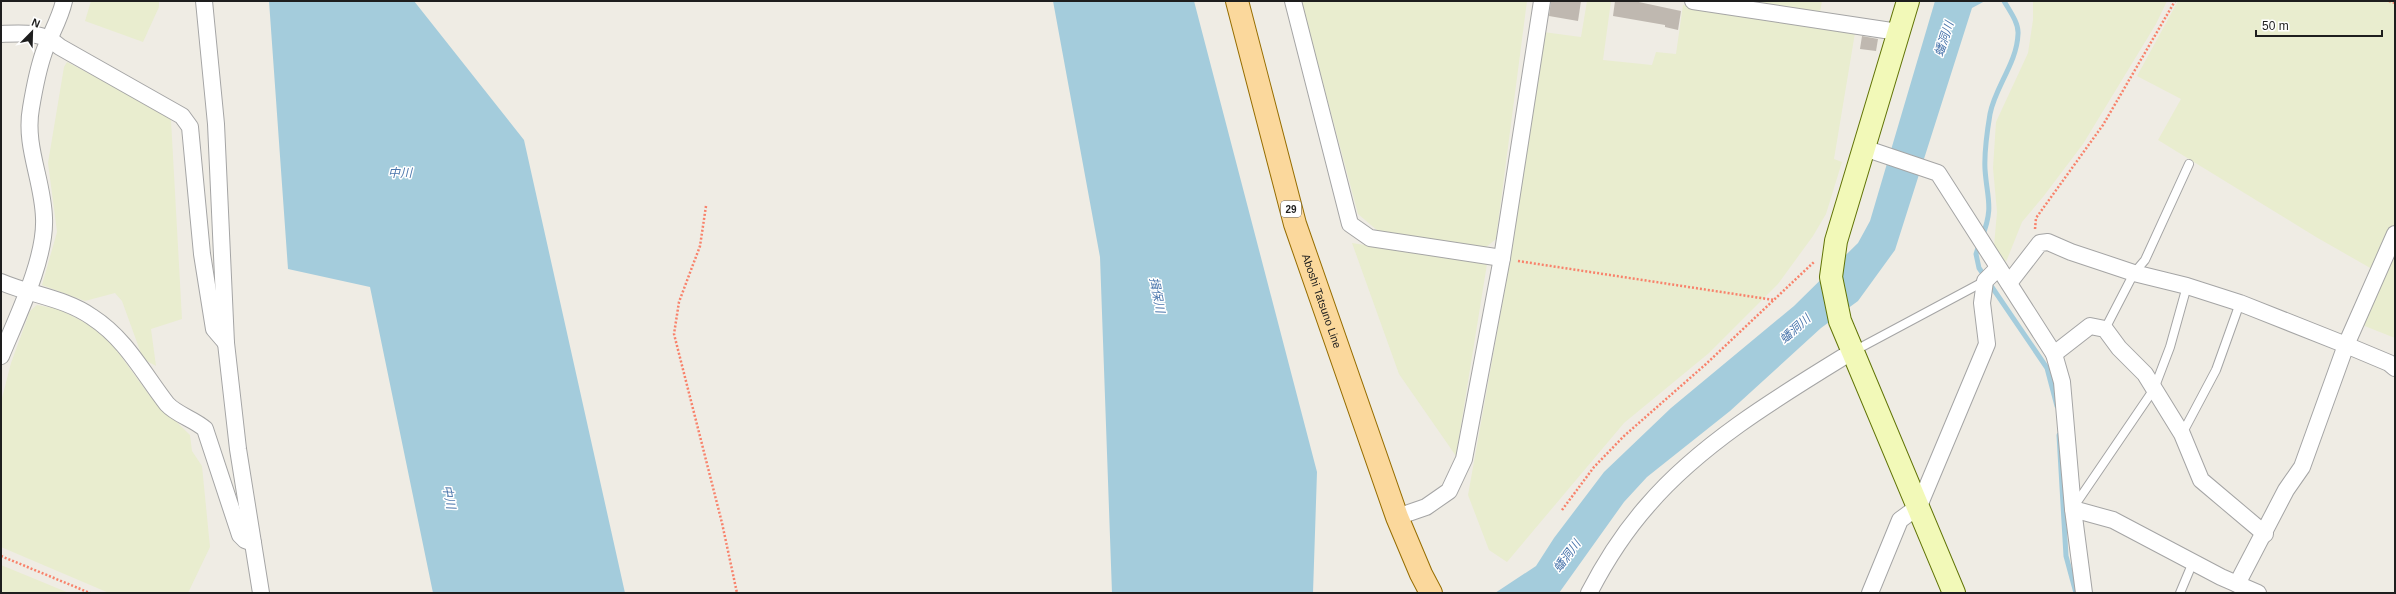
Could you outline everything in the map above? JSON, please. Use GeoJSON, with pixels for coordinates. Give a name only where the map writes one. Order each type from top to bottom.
{"type":"FeatureCollection","features":[{"type":"Feature","properties":{"kind":"main road","name":"Aboshi Tatsuno Line"},"geometry":{"type":"LineString","coordinates":[[1236,1],[1295,224],[1397,516],[1421,574],[1431,593]]}},
{"type":"Feature","properties":{"kind":"street"},"geometry":{"type":"LineString","coordinates":[[1,356],[27,293],[43,243],[44,218],[30,145],[30,108],[44,51],[51,39],[64,1]]}},
{"type":"Feature","properties":{"kind":"street"},"geometry":{"type":"LineString","coordinates":[[204,1],[216,124],[226,343],[238,449],[261,593]]}},
{"type":"Feature","properties":{"kind":"street"},"geometry":{"type":"LineString","coordinates":[[1293,1],[1350,224],[1370,238],[1502,258]]}},
{"type":"Feature","properties":{"kind":"street"},"geometry":{"type":"LineString","coordinates":[[1397,516],[1426,507],[1449,491],[1464,458],[1502,258],[1542,1]]}},
{"type":"Feature","properties":{"kind":"street"},"geometry":{"type":"LineString","coordinates":[[1692,1],[1898,32]]}},
{"type":"Feature","properties":{"kind":"street"},"geometry":{"type":"LineString","coordinates":[[1908,1],[1836,241],[1831,277],[1840,321],[1919,506],[1954,593]]}},
{"type":"Feature","properties":{"kind":"street"},"geometry":{"type":"LineString","coordinates":[[1,34],[26,32],[51,39],[60,47],[182,116],[190,127],[202,254],[214,329],[226,343]]}},
{"type":"Feature","properties":{"kind":"street"},"geometry":{"type":"LineString","coordinates":[[1864,148],[1938,173],[2054,354],[2062,382],[2073,509],[2084,593]]}},
{"type":"Feature","properties":{"kind":"street"},"geometry":{"type":"LineString","coordinates":[[2237,584],[2265,534],[2286,490],[2302,467],[2346,345],[2395,234]]}},
{"type":"Feature","properties":{"kind":"street"},"geometry":{"type":"LineString","coordinates":[[2009,283],[2040,242],[2048,242],[2071,252],[2134,273],[2187,286],[2240,303],[2346,345],[2388,363],[2395,368]]}},
{"type":"Feature","properties":{"kind":"street"},"geometry":{"type":"LineString","coordinates":[[1870,593],[1900,520],[1919,506],[1987,344],[1982,303],[1985,281],[1998,268]]}},
{"type":"Feature","properties":{"kind":"street"},"geometry":{"type":"LineString","coordinates":[[1,282],[27,293],[65,303],[92,317],[122,342],[169,405],[196,421],[205,429],[240,535],[245,540],[253,543]]}},
{"type":"Feature","properties":{"kind":"street"},"geometry":{"type":"LineString","coordinates":[[2054,354],[2090,326],[2105,330],[2119,348],[2145,374],[2182,434],[2201,480],[2265,534]]}},
{"type":"Feature","properties":{"kind":"street"},"geometry":{"type":"LineString","coordinates":[[1589,593],[1616,547],[1634,522],[1648,504],[1677,476],[1771,402],[1853,351]]}},
{"type":"Feature","properties":{"kind":"street"},"geometry":{"type":"LineString","coordinates":[[2073,509],[2113,520],[2193,562],[2258,593]]}},
{"type":"Feature","properties":{"kind":"lane"},"geometry":{"type":"LineString","coordinates":[[2105,330],[2134,273],[2145,260],[2189,164]]}},
{"type":"Feature","properties":{"kind":"lane"},"geometry":{"type":"LineString","coordinates":[[1853,351],[1985,281]]}},
{"type":"Feature","properties":{"kind":"lane"},"geometry":{"type":"LineString","coordinates":[[2073,509],[2154,389],[2170,346],[2187,286]]}},
{"type":"Feature","properties":{"kind":"lane"},"geometry":{"type":"LineString","coordinates":[[2182,434],[2216,370],[2240,303]]}},
{"type":"Feature","properties":{"kind":"lane"},"geometry":{"type":"LineString","coordinates":[[2180,593],[2193,562]]}},
{"type":"Feature","properties":{"kind":"path"},"geometry":{"type":"LineString","coordinates":[[2040,242],[2035,230],[2036,218],[2102,125],[2147,52],[2175,1]]}},
{"type":"Feature","properties":{"kind":"path"},"geometry":{"type":"LineString","coordinates":[[2389,1],[2395,3]]}},
{"type":"Feature","properties":{"kind":"path"},"geometry":{"type":"LineString","coordinates":[[706,206],[700,246],[679,302],[674,334],[722,523],[737,593]]}},
{"type":"Feature","properties":{"kind":"path"},"geometry":{"type":"LineString","coordinates":[[1562,510],[1594,467],[1624,436],[1706,364],[1836,241]]}},
{"type":"Feature","properties":{"kind":"path"},"geometry":{"type":"LineString","coordinates":[[1502,258],[1775,300]]}},
{"type":"Feature","properties":{"kind":"path"},"geometry":{"type":"LineString","coordinates":[[1,556],[90,593]]}},
{"type":"Feature","properties":{"kind":"green space"},"geometry":{"type":"Polygon","coordinates":[[[91,1],[159,1],[159,7],[143,42],[85,21],[91,1]]]}},
{"type":"Feature","properties":{"kind":"green space"},"geometry":{"type":"Polygon","coordinates":[[[1301,1],[1527,1],[1496,239],[1485,248],[1378,231],[1358,214],[1301,1]]]}},
{"type":"Feature","properties":{"kind":"green space"},"geometry":{"type":"Polygon","coordinates":[[[1587,1],[1611,1],[1603,60],[1652,65],[1656,52],[1676,54],[1683,5],[1855,33],[1834,159],[1842,162],[1826,214],[1813,236],[1778,284],[1709,353],[1624,423],[1507,562],[1489,550],[1468,495],[1513,244],[1543,32],[1581,37],[1587,1]]]}},
{"type":"Feature","properties":{"kind":"green space"},"geometry":{"type":"Polygon","coordinates":[[[1753,1],[1822,1],[1820,12],[1753,1]]]}},
{"type":"Feature","properties":{"kind":"green space"},"geometry":{"type":"Polygon","coordinates":[[[2033,1],[2167,1],[2156,24],[2083,144],[2022,222],[2006,262],[1994,246],[1997,212],[1993,168],[1996,122],[2028,53],[2033,20],[2033,1]]]}},
{"type":"Feature","properties":{"kind":"green space"},"geometry":{"type":"Polygon","coordinates":[[[2178,1],[2395,1],[2395,338],[2357,323],[2379,273],[2316,237],[2158,140],[2181,99],[2137,76],[2178,1]]]}},
{"type":"Feature","properties":{"kind":"green space"},"geometry":{"type":"Polygon","coordinates":[[[67,62],[163,112],[171,120],[182,319],[151,329],[156,366],[143,359],[122,301],[115,293],[85,301],[42,285],[57,232],[48,163],[64,67],[67,62]]]}},
{"type":"Feature","properties":{"kind":"green space"},"geometry":{"type":"Polygon","coordinates":[[[1352,243],[1487,264],[1456,456],[1399,374],[1352,243]]]}},
{"type":"Feature","properties":{"kind":"green space"},"geometry":{"type":"Polygon","coordinates":[[[37,305],[58,309],[88,324],[112,344],[150,396],[190,435],[192,451],[202,466],[210,547],[188,593],[109,593],[1,547],[1,402],[11,363],[30,311],[37,305]]]}},
{"type":"Feature","properties":{"kind":"green space"},"geometry":{"type":"Polygon","coordinates":[[[1,565],[69,593],[1,593],[1,565]]]}},
{"type":"Feature","properties":{"kind":"water","name":"中川"},"geometry":{"type":"Polygon","coordinates":[[[269,1],[414,1],[524,140],[625,593],[433,593],[370,287],[288,269],[269,1]]]}},
{"type":"Feature","properties":{"kind":"water","name":"揖保川"},"geometry":{"type":"Polygon","coordinates":[[[1053,1],[1194,1],[1317,472],[1313,593],[1112,593],[1100,257],[1053,1]]]}},
{"type":"Feature","properties":{"kind":"water","name":"蟠洞川"},"geometry":{"type":"Polygon","coordinates":[[[1935,1],[1985,1],[1972,8],[1895,250],[1858,301],[1821,328],[1730,411],[1647,477],[1624,502],[1559,593],[1495,593],[1536,566],[1554,538],[1604,472],[1671,408],[1794,306],[1858,243],[1870,221],[1935,1]]]}},
{"type":"Feature","properties":{"kind":"building"},"geometry":{"type":"Polygon","coordinates":[[[1551,1],[1581,1],[1578,21],[1549,16],[1551,1]]]}},
{"type":"Feature","properties":{"kind":"building"},"geometry":{"type":"Polygon","coordinates":[[[1615,1],[1634,1],[1681,11],[1678,30],[1665,27],[1665,25],[1613,16],[1615,1]]]}},
{"type":"Feature","properties":{"kind":"building"},"geometry":{"type":"Polygon","coordinates":[[[1862,36],[1878,39],[1876,51],[1860,49],[1862,36]]]}},
{"type":"Feature","properties":{"kind":"waterway"},"geometry":{"type":"LineString","coordinates":[[1982,237],[1986,227],[1989,210],[1985,162],[1990,114],[1996,94],[2010,65],[2017,45],[2017,25],[2004,1]]}},
{"type":"Feature","properties":{"kind":"waterway"},"geometry":{"type":"LineString","coordinates":[[1979,245],[1976,254],[1979,268],[2047,368],[2057,406]]}},
{"type":"Feature","properties":{"kind":"waterway"},"geometry":{"type":"LineString","coordinates":[[2059,435],[2066,556],[2076,593]]}}]}
